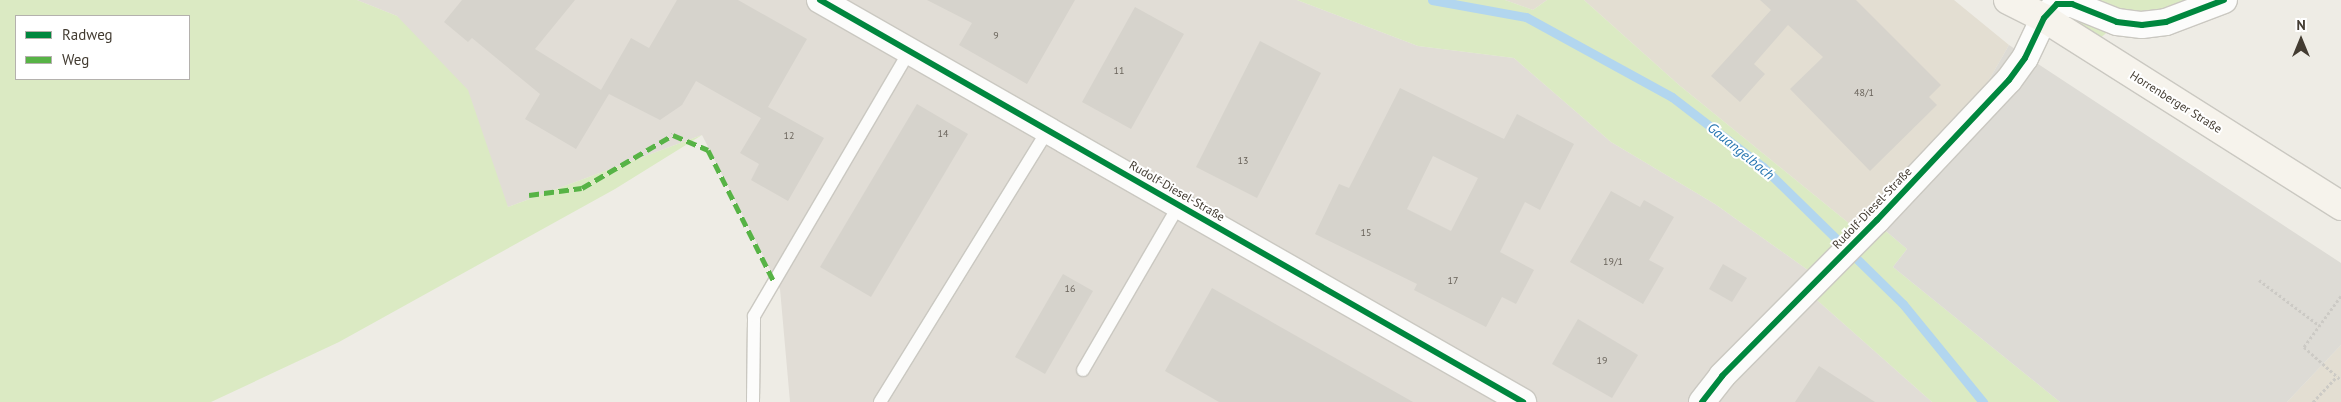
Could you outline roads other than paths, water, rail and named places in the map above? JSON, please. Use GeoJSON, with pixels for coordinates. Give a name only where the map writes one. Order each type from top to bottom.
{"type":"FeatureCollection","features":[{"type":"Feature","properties":{"kind":"street","name":"Rudolf-Diesel-Straße"},"geometry":{"type":"LineString","coordinates":[[820,0],[1523,402]]}},
{"type":"Feature","properties":{"kind":"street","name":"Horrenberger Straße"},"geometry":{"type":"LineString","coordinates":[[2008,0],[2044,18],[2341,206]]}},
{"type":"Feature","properties":{"kind":"street"},"geometry":{"type":"LineString","coordinates":[[2044,18],[2056,4],[2072,4],[2117,22],[2142,25],[2166,22],[2224,0]]}},
{"type":"Feature","properties":{"kind":"street","name":"Rudolf-Diesel-Straße"},"geometry":{"type":"LineString","coordinates":[[1702,402],[1722,376],[1877,220],[2009,80],[2025,58],[2044,18]]}},
{"type":"Feature","properties":{"kind":"lane"},"geometry":{"type":"LineString","coordinates":[[753,402],[754,316],[910,50]]}},
{"type":"Feature","properties":{"kind":"lane"},"geometry":{"type":"LineString","coordinates":[[880,402],[1048,130]]}},
{"type":"Feature","properties":{"kind":"lane"},"geometry":{"type":"LineString","coordinates":[[1083,370],[1179,205]]}},
{"type":"Feature","properties":{"kind":"waterway","name":"Gauangelbach"},"geometry":{"type":"LineString","coordinates":[[1432,0],[1526,17],[1672,97],[1763,167],[1903,304],[1983,402]]}}]}
